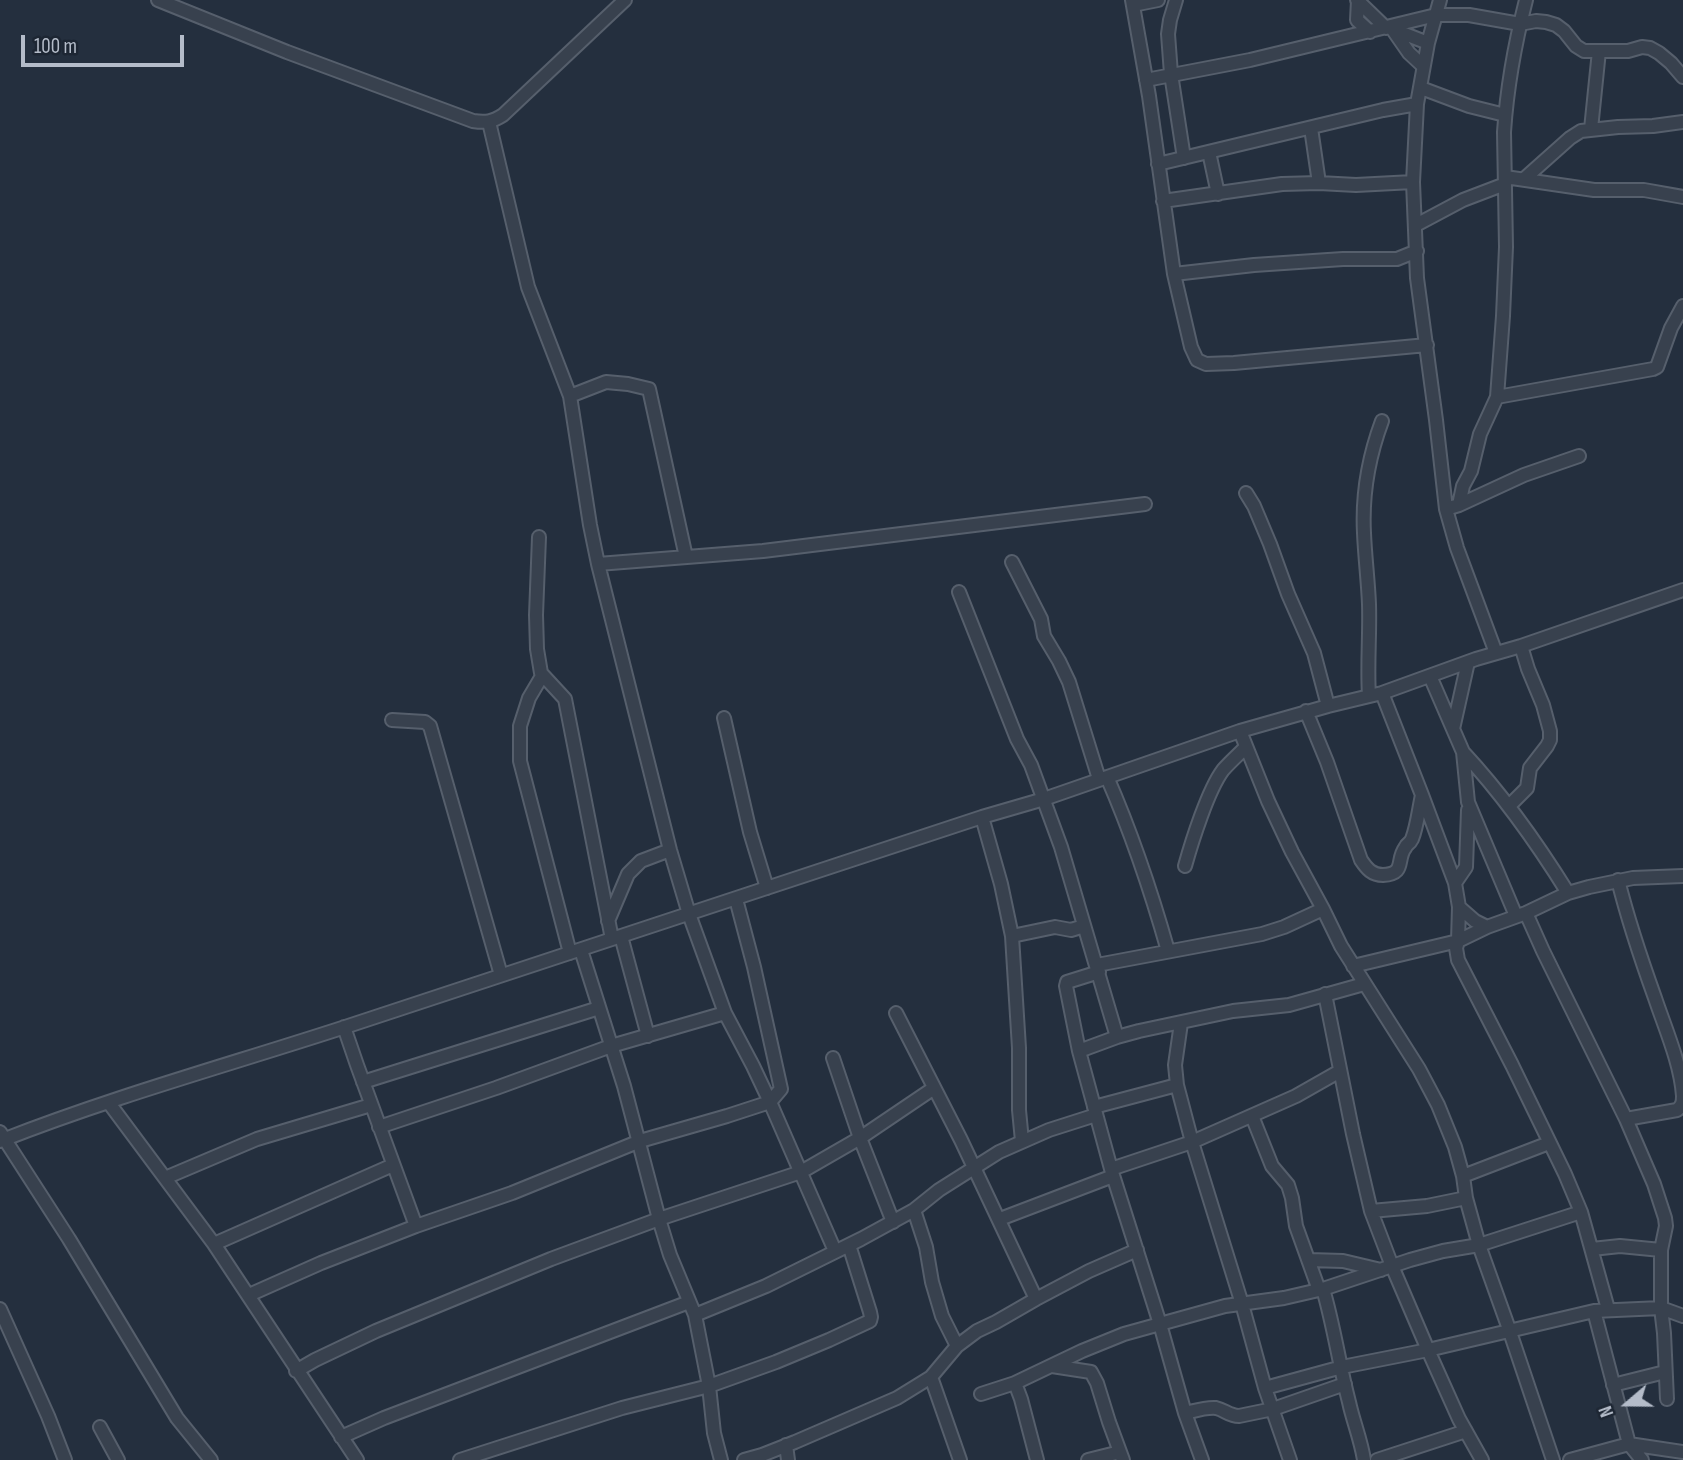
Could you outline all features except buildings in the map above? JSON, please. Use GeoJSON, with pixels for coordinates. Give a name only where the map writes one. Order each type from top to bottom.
{"type":"FeatureCollection","features":[{"type":"Feature","properties":{"kind":"street"},"geometry":{"type":"LineString","coordinates":[[158,0],[287,52],[473,121],[489,122],[503,116],[625,0]]}},
{"type":"Feature","properties":{"kind":"street"},"geometry":{"type":"LineString","coordinates":[[1158,0],[1132,3],[1174,274],[1194,357],[1201,363],[1234,363],[1427,345]]}},
{"type":"Feature","properties":{"kind":"street"},"geometry":{"type":"LineString","coordinates":[[1177,0],[1168,29],[1171,74],[1184,158]]}},
{"type":"Feature","properties":{"kind":"street"},"geometry":{"type":"LineString","coordinates":[[1440,0],[1428,43],[1417,104],[1413,182],[1417,278],[1457,548],[1496,653]]}},
{"type":"Feature","properties":{"kind":"street"},"geometry":{"type":"LineString","coordinates":[[1452,507],[1471,471],[1480,434],[1497,397],[1506,247],[1505,115],[1526,0]]}},
{"type":"Feature","properties":{"kind":"street"},"geometry":{"type":"LineString","coordinates":[[1358,1],[1357,20],[1370,32]]}},
{"type":"Feature","properties":{"kind":"street"},"geometry":{"type":"LineString","coordinates":[[1358,1],[1389,29],[1423,66]]}},
{"type":"Feature","properties":{"kind":"street"},"geometry":{"type":"LineString","coordinates":[[1146,80],[1389,29],[1436,15],[1469,15],[1520,24],[1556,24],[1584,51],[1650,48],[1659,52],[1683,77]]}},
{"type":"Feature","properties":{"kind":"street"},"geometry":{"type":"LineString","coordinates":[[1389,29],[1428,43]]}},
{"type":"Feature","properties":{"kind":"street"},"geometry":{"type":"LineString","coordinates":[[1591,129],[1599,51]]}},
{"type":"Feature","properties":{"kind":"street"},"geometry":{"type":"LineString","coordinates":[[1421,88],[1469,106],[1505,115]]}},
{"type":"Feature","properties":{"kind":"street"},"geometry":{"type":"LineString","coordinates":[[1158,164],[1417,104]]}},
{"type":"Feature","properties":{"kind":"street"},"geometry":{"type":"LineString","coordinates":[[489,122],[528,287],[570,396],[598,564],[670,850],[689,914],[725,1013],[770,1102],[835,1251]]}},
{"type":"Feature","properties":{"kind":"street"},"geometry":{"type":"LineString","coordinates":[[1416,226],[1442,210],[1524,179],[1576,133],[1591,129],[1683,122]]}},
{"type":"Feature","properties":{"kind":"street"},"geometry":{"type":"LineString","coordinates":[[1311,128],[1319,183]]}},
{"type":"Feature","properties":{"kind":"street"},"geometry":{"type":"LineString","coordinates":[[1209,152],[1218,194]]}},
{"type":"Feature","properties":{"kind":"street"},"geometry":{"type":"LineString","coordinates":[[1524,179],[1594,190],[1644,190],[1683,197]]}},
{"type":"Feature","properties":{"kind":"street"},"geometry":{"type":"LineString","coordinates":[[1163,201],[1282,184],[1356,185],[1413,182]]}},
{"type":"Feature","properties":{"kind":"street"},"geometry":{"type":"LineString","coordinates":[[1174,274],[1266,264],[1397,259],[1416,251]]}},
{"type":"Feature","properties":{"kind":"street"},"geometry":{"type":"LineString","coordinates":[[1397,259],[1417,278]]}},
{"type":"Feature","properties":{"kind":"street"},"geometry":{"type":"LineString","coordinates":[[1497,397],[1653,369],[1657,367],[1671,328],[1683,306]]}},
{"type":"Feature","properties":{"kind":"street"},"geometry":{"type":"LineString","coordinates":[[570,396],[606,382],[649,389],[686,557]]}},
{"type":"Feature","properties":{"kind":"street"},"geometry":{"type":"LineString","coordinates":[[1382,421],[1372,454],[1364,506],[1369,614],[1367,676],[1422,795],[1455,883],[1459,907],[1456,953],[1462,971],[1565,1174],[1581,1212],[1608,1309]]}},
{"type":"Feature","properties":{"kind":"street"},"geometry":{"type":"LineString","coordinates":[[1452,507],[1524,475],[1579,456]]}},
{"type":"Feature","properties":{"kind":"street"},"geometry":{"type":"LineString","coordinates":[[1246,493],[1314,653],[1328,706]]}},
{"type":"Feature","properties":{"kind":"street"},"geometry":{"type":"LineString","coordinates":[[598,564],[763,551],[1145,504]]}},
{"type":"Feature","properties":{"kind":"street"},"geometry":{"type":"LineString","coordinates":[[539,537],[536,615],[537,649],[542,676],[565,699],[608,921],[617,937],[648,1036]]}},
{"type":"Feature","properties":{"kind":"street"},"geometry":{"type":"LineString","coordinates":[[1012,562],[1041,619],[1044,636],[1069,682],[1103,778],[1135,843],[1168,951]]}},
{"type":"Feature","properties":{"kind":"street"},"geometry":{"type":"LineString","coordinates":[[211,1460],[177,1418],[69,1239],[1,1137],[1044,799],[1240,731],[1306,711],[1375,695],[1683,590]]}},
{"type":"Feature","properties":{"kind":"street"},"geometry":{"type":"LineString","coordinates":[[959,592],[1044,799],[1061,847],[1117,1037]]}},
{"type":"Feature","properties":{"kind":"street"},"geometry":{"type":"LineString","coordinates":[[1509,806],[1527,788],[1530,768],[1549,740],[1550,731],[1521,646]]}},
{"type":"Feature","properties":{"kind":"street"},"geometry":{"type":"LineString","coordinates":[[1453,729],[1468,662]]}},
{"type":"Feature","properties":{"kind":"street"},"geometry":{"type":"LineString","coordinates":[[542,676],[529,698],[520,726],[520,761],[576,951],[599,1009],[640,1141],[670,1255],[695,1315],[709,1386],[714,1433],[721,1460]]}},
{"type":"Feature","properties":{"kind":"street"},"geometry":{"type":"LineString","coordinates":[[1430,676],[1463,752],[1509,806],[1568,893]]}},
{"type":"Feature","properties":{"kind":"street"},"geometry":{"type":"LineString","coordinates":[[1306,711],[1367,870],[1377,874],[1397,871],[1403,849],[1412,839],[1422,795]]}},
{"type":"Feature","properties":{"kind":"street"},"geometry":{"type":"LineString","coordinates":[[724,718],[750,832],[767,888]]}},
{"type":"Feature","properties":{"kind":"street"},"geometry":{"type":"LineString","coordinates":[[392,720],[425,722],[429,726],[501,975]]}},
{"type":"Feature","properties":{"kind":"street"},"geometry":{"type":"LineString","coordinates":[[1240,731],[1268,801],[1341,946],[1401,1039],[1438,1105],[1455,1147],[1479,1245],[1553,1460]]}},
{"type":"Feature","properties":{"kind":"street"},"geometry":{"type":"LineString","coordinates":[[1185,866],[1192,841],[1217,781],[1223,770],[1246,747]]}},
{"type":"Feature","properties":{"kind":"street"},"geometry":{"type":"LineString","coordinates":[[1455,883],[1464,871],[1467,859],[1468,802],[1463,752]]}},
{"type":"Feature","properties":{"kind":"street"},"geometry":{"type":"LineString","coordinates":[[1468,802],[1487,852],[1543,951],[1626,1119],[1654,1184],[1666,1226],[1661,1250],[1661,1308],[1667,1399]]}},
{"type":"Feature","properties":{"kind":"street"},"geometry":{"type":"LineString","coordinates":[[982,817],[1012,936],[1019,1048],[1018,1110],[1022,1141]]}},
{"type":"Feature","properties":{"kind":"street"},"geometry":{"type":"LineString","coordinates":[[608,921],[628,874],[641,861],[670,850]]}},
{"type":"Feature","properties":{"kind":"street"},"geometry":{"type":"LineString","coordinates":[[1353,966],[1458,941],[1568,893],[1618,880],[1682,874]]}},
{"type":"Feature","properties":{"kind":"street"},"geometry":{"type":"LineString","coordinates":[[1618,880],[1630,928],[1669,1038],[1683,1095],[1682,1104],[1677,1110],[1626,1119]]}},
{"type":"Feature","properties":{"kind":"street"},"geometry":{"type":"LineString","coordinates":[[248,1296],[321,1263],[512,1193],[640,1141],[770,1102],[781,1089],[736,899]]}},
{"type":"Feature","properties":{"kind":"street"},"geometry":{"type":"LineString","coordinates":[[1459,907],[1487,927]]}},
{"type":"Feature","properties":{"kind":"street"},"geometry":{"type":"LineString","coordinates":[[1202,1460],[1185,1413],[1112,1173],[1079,1051],[1066,986],[1068,982],[1098,968],[1168,951],[1262,934],[1323,909]]}},
{"type":"Feature","properties":{"kind":"street"},"geometry":{"type":"LineString","coordinates":[[1012,936],[1055,928],[1071,930],[1084,926]]}},
{"type":"Feature","properties":{"kind":"street"},"geometry":{"type":"LineString","coordinates":[[1079,1051],[1117,1037],[1233,1011],[1289,1005],[1364,984]]}},
{"type":"Feature","properties":{"kind":"street"},"geometry":{"type":"LineString","coordinates":[[1325,994],[1371,1211],[1387,1268],[1465,1431],[1482,1460]]}},
{"type":"Feature","properties":{"kind":"street"},"geometry":{"type":"LineString","coordinates":[[363,1082],[599,1009]]}},
{"type":"Feature","properties":{"kind":"street"},"geometry":{"type":"LineString","coordinates":[[379,1127],[611,1046],[725,1013]]}},
{"type":"Feature","properties":{"kind":"street"},"geometry":{"type":"LineString","coordinates":[[896,1013],[1000,1219],[1036,1299]]}},
{"type":"Feature","properties":{"kind":"street"},"geometry":{"type":"LineString","coordinates":[[1181,1023],[1175,1065],[1177,1085],[1265,1388],[1290,1460]]}},
{"type":"Feature","properties":{"kind":"street"},"geometry":{"type":"LineString","coordinates":[[344,1027],[416,1226]]}},
{"type":"Feature","properties":{"kind":"street"},"geometry":{"type":"LineString","coordinates":[[833,1058],[860,1138],[893,1222]]}},
{"type":"Feature","properties":{"kind":"street"},"geometry":{"type":"LineString","coordinates":[[1000,1219],[1252,1116],[1296,1096],[1340,1071]]}},
{"type":"Feature","properties":{"kind":"street"},"geometry":{"type":"LineString","coordinates":[[695,1315],[766,1286],[893,1222],[974,1167],[1022,1141],[1095,1111],[1177,1085]]}},
{"type":"Feature","properties":{"kind":"street"},"geometry":{"type":"LineString","coordinates":[[296,1371],[376,1331],[551,1259],[659,1219],[801,1172],[860,1138],[934,1088]]}},
{"type":"Feature","properties":{"kind":"street"},"geometry":{"type":"LineString","coordinates":[[109,1102],[214,1244],[357,1460]]}},
{"type":"Feature","properties":{"kind":"street"},"geometry":{"type":"LineString","coordinates":[[165,1178],[257,1139],[371,1105]]}},
{"type":"Feature","properties":{"kind":"street"},"geometry":{"type":"LineString","coordinates":[[1252,1116],[1272,1166],[1288,1185],[1296,1226],[1334,1328],[1364,1460]]}},
{"type":"Feature","properties":{"kind":"street"},"geometry":{"type":"LineString","coordinates":[[1463,1176],[1549,1143]]}},
{"type":"Feature","properties":{"kind":"street"},"geometry":{"type":"LineString","coordinates":[[214,1244],[393,1165]]}},
{"type":"Feature","properties":{"kind":"street"},"geometry":{"type":"LineString","coordinates":[[1371,1211],[1427,1206],[1466,1198]]}},
{"type":"Feature","properties":{"kind":"street"},"geometry":{"type":"LineString","coordinates":[[914,1210],[926,1247],[942,1316],[957,1346]]}},
{"type":"Feature","properties":{"kind":"street"},"geometry":{"type":"LineString","coordinates":[[981,1394],[1015,1383],[1101,1342],[1160,1324],[1200,1312],[1321,1289],[1443,1251],[1479,1245],[1581,1212]]}},
{"type":"Feature","properties":{"kind":"street"},"geometry":{"type":"LineString","coordinates":[[460,1460],[622,1408],[709,1386],[808,1349],[870,1321],[870,1312],[849,1245]]}},
{"type":"Feature","properties":{"kind":"street"},"geometry":{"type":"LineString","coordinates":[[1592,1249],[1620,1246],[1661,1250]]}},
{"type":"Feature","properties":{"kind":"street"},"geometry":{"type":"LineString","coordinates":[[744,1460],[883,1405],[912,1390],[931,1377],[957,1346],[977,1331],[1089,1271],[1136,1250]]}},
{"type":"Feature","properties":{"kind":"street"},"geometry":{"type":"LineString","coordinates":[[1309,1260],[1343,1261],[1387,1268]]}},
{"type":"Feature","properties":{"kind":"street"},"geometry":{"type":"LineString","coordinates":[[341,1437],[384,1418],[689,1302]]}},
{"type":"Feature","properties":{"kind":"street"},"geometry":{"type":"LineString","coordinates":[[1265,1388],[1342,1367],[1594,1311],[1661,1308],[1683,1316]]}},
{"type":"Feature","properties":{"kind":"street"},"geometry":{"type":"LineString","coordinates":[[0,1309],[65,1460]]}},
{"type":"Feature","properties":{"kind":"street"},"geometry":{"type":"LineString","coordinates":[[1594,1311],[1629,1444],[1643,1460]]}},
{"type":"Feature","properties":{"kind":"street"},"geometry":{"type":"LineString","coordinates":[[1051,1366],[1091,1372],[1097,1382],[1121,1456],[1088,1460]]}},
{"type":"Feature","properties":{"kind":"street"},"geometry":{"type":"LineString","coordinates":[[1614,1385],[1665,1372]]}},
{"type":"Feature","properties":{"kind":"street"},"geometry":{"type":"LineString","coordinates":[[931,1377],[960,1460]]}},
{"type":"Feature","properties":{"kind":"street"},"geometry":{"type":"LineString","coordinates":[[1015,1383],[1037,1460]]}},
{"type":"Feature","properties":{"kind":"street"},"geometry":{"type":"LineString","coordinates":[[1185,1413],[1211,1408],[1233,1416],[1273,1409],[1345,1384]]}},
{"type":"Feature","properties":{"kind":"street"},"geometry":{"type":"LineString","coordinates":[[100,1427],[118,1460]]}},
{"type":"Feature","properties":{"kind":"street"},"geometry":{"type":"LineString","coordinates":[[1377,1460],[1465,1431]]}},
{"type":"Feature","properties":{"kind":"street"},"geometry":{"type":"LineString","coordinates":[[1570,1460],[1629,1444],[1683,1451]]}},
{"type":"Feature","properties":{"kind":"street"},"geometry":{"type":"LineString","coordinates":[[786,1445],[788,1460]]}}]}
